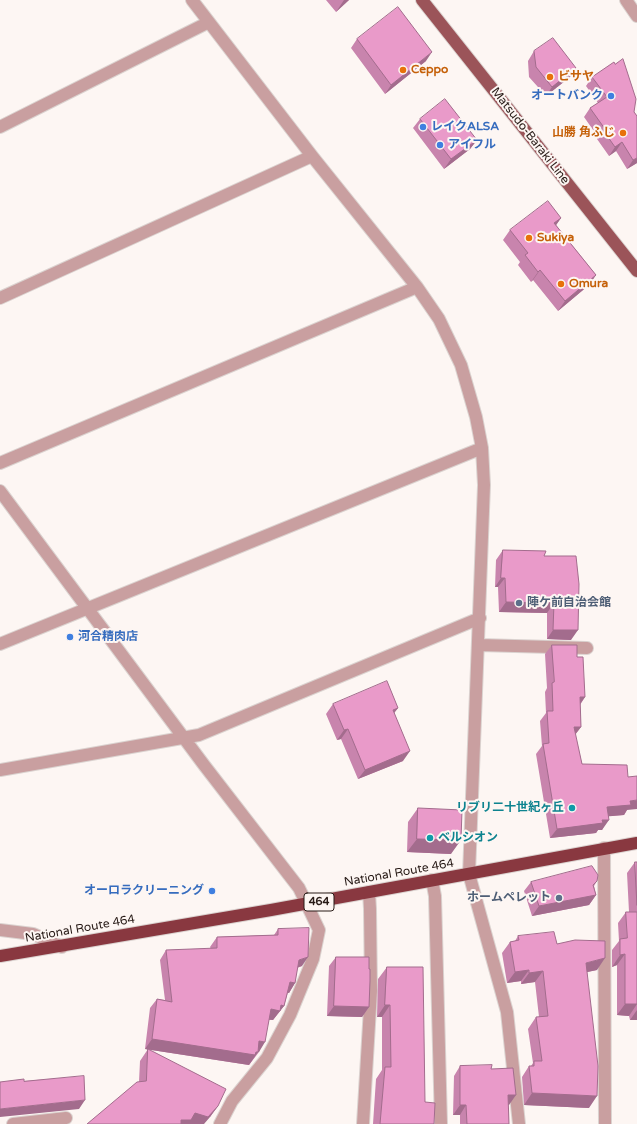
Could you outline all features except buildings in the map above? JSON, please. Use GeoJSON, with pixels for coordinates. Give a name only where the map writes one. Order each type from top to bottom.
{"type":"FeatureCollection","features":[{"type":"Feature","properties":{"kind":"highway","name":"National Route 464"},"geometry":{"type":"LineString","coordinates":[[0,956],[308,904],[637,843]]}},
{"type":"Feature","properties":{"kind":"main road","name":"Matsudo-Baraki Line"},"geometry":{"type":"LineString","coordinates":[[422,0],[637,271]]}},
{"type":"Feature","properties":{"kind":"street"},"geometry":{"type":"LineString","coordinates":[[192,0],[312,156],[417,287],[439,319],[461,365],[476,417],[482,448],[484,485],[469,874],[507,1012],[518,1124]]}},
{"type":"Feature","properties":{"kind":"street"},"geometry":{"type":"LineString","coordinates":[[626,0],[637,16]]}},
{"type":"Feature","properties":{"kind":"street"},"geometry":{"type":"LineString","coordinates":[[0,127],[209,22]]}},
{"type":"Feature","properties":{"kind":"street"},"geometry":{"type":"LineString","coordinates":[[0,298],[312,156]]}},
{"type":"Feature","properties":{"kind":"street"},"geometry":{"type":"LineString","coordinates":[[0,462],[417,287]]}},
{"type":"Feature","properties":{"kind":"street"},"geometry":{"type":"LineString","coordinates":[[0,644],[482,448]]}},
{"type":"Feature","properties":{"kind":"street"},"geometry":{"type":"LineString","coordinates":[[0,491],[184,738],[299,888],[308,904],[319,930],[313,959],[293,1008],[267,1058],[232,1101],[220,1124]]}},
{"type":"Feature","properties":{"kind":"street"},"geometry":{"type":"LineString","coordinates":[[0,770],[199,735],[480,618]]}},
{"type":"Feature","properties":{"kind":"street"},"geometry":{"type":"LineString","coordinates":[[479,645],[588,648]]}},
{"type":"Feature","properties":{"kind":"street"},"geometry":{"type":"LineString","coordinates":[[604,848],[604,1124]]}},
{"type":"Feature","properties":{"kind":"street"},"geometry":{"type":"LineString","coordinates":[[432,880],[435,896],[441,1124]]}},
{"type":"Feature","properties":{"kind":"street"},"geometry":{"type":"LineString","coordinates":[[363,1124],[371,991],[369,892]]}},
{"type":"Feature","properties":{"kind":"street"},"geometry":{"type":"LineString","coordinates":[[0,930],[33,934],[62,946]]}},
{"type":"Feature","properties":{"kind":"street"},"geometry":{"type":"LineString","coordinates":[[12,1124],[66,1118]]}},
{"type":"Feature","properties":{"kind":"place","name":"Ceppo"},"geometry":{"type":"Point","coordinates":[403,70]}},
{"type":"Feature","properties":{"kind":"place","name":"ビサヤ"},"geometry":{"type":"Point","coordinates":[550,77]}},
{"type":"Feature","properties":{"kind":"place","name":"オートバンク"},"geometry":{"type":"Point","coordinates":[611,96]}},
{"type":"Feature","properties":{"kind":"place","name":"レイクALSA"},"geometry":{"type":"Point","coordinates":[423,127]}},
{"type":"Feature","properties":{"kind":"place","name":"山勝 角ふじ"},"geometry":{"type":"Point","coordinates":[623,133]}},
{"type":"Feature","properties":{"kind":"place","name":"アイフル"},"geometry":{"type":"Point","coordinates":[440,145]}},
{"type":"Feature","properties":{"kind":"place","name":"Sukiya"},"geometry":{"type":"Point","coordinates":[529,238]}},
{"type":"Feature","properties":{"kind":"place","name":"Omura"},"geometry":{"type":"Point","coordinates":[561,284]}},
{"type":"Feature","properties":{"kind":"place","name":"陣ケ前自治会館"},"geometry":{"type":"Point","coordinates":[519,603]}},
{"type":"Feature","properties":{"kind":"place","name":"河合精肉店"},"geometry":{"type":"Point","coordinates":[70,637]}},
{"type":"Feature","properties":{"kind":"place","name":"リブリ二十世紀ヶ丘"},"geometry":{"type":"Point","coordinates":[572,808]}},
{"type":"Feature","properties":{"kind":"place","name":"ベルシオン"},"geometry":{"type":"Point","coordinates":[430,838]}},
{"type":"Feature","properties":{"kind":"place","name":"オーロラクリーニング"},"geometry":{"type":"Point","coordinates":[212,891]}},
{"type":"Feature","properties":{"kind":"place","name":"ホームペレット"},"geometry":{"type":"Point","coordinates":[559,898]}}]}
